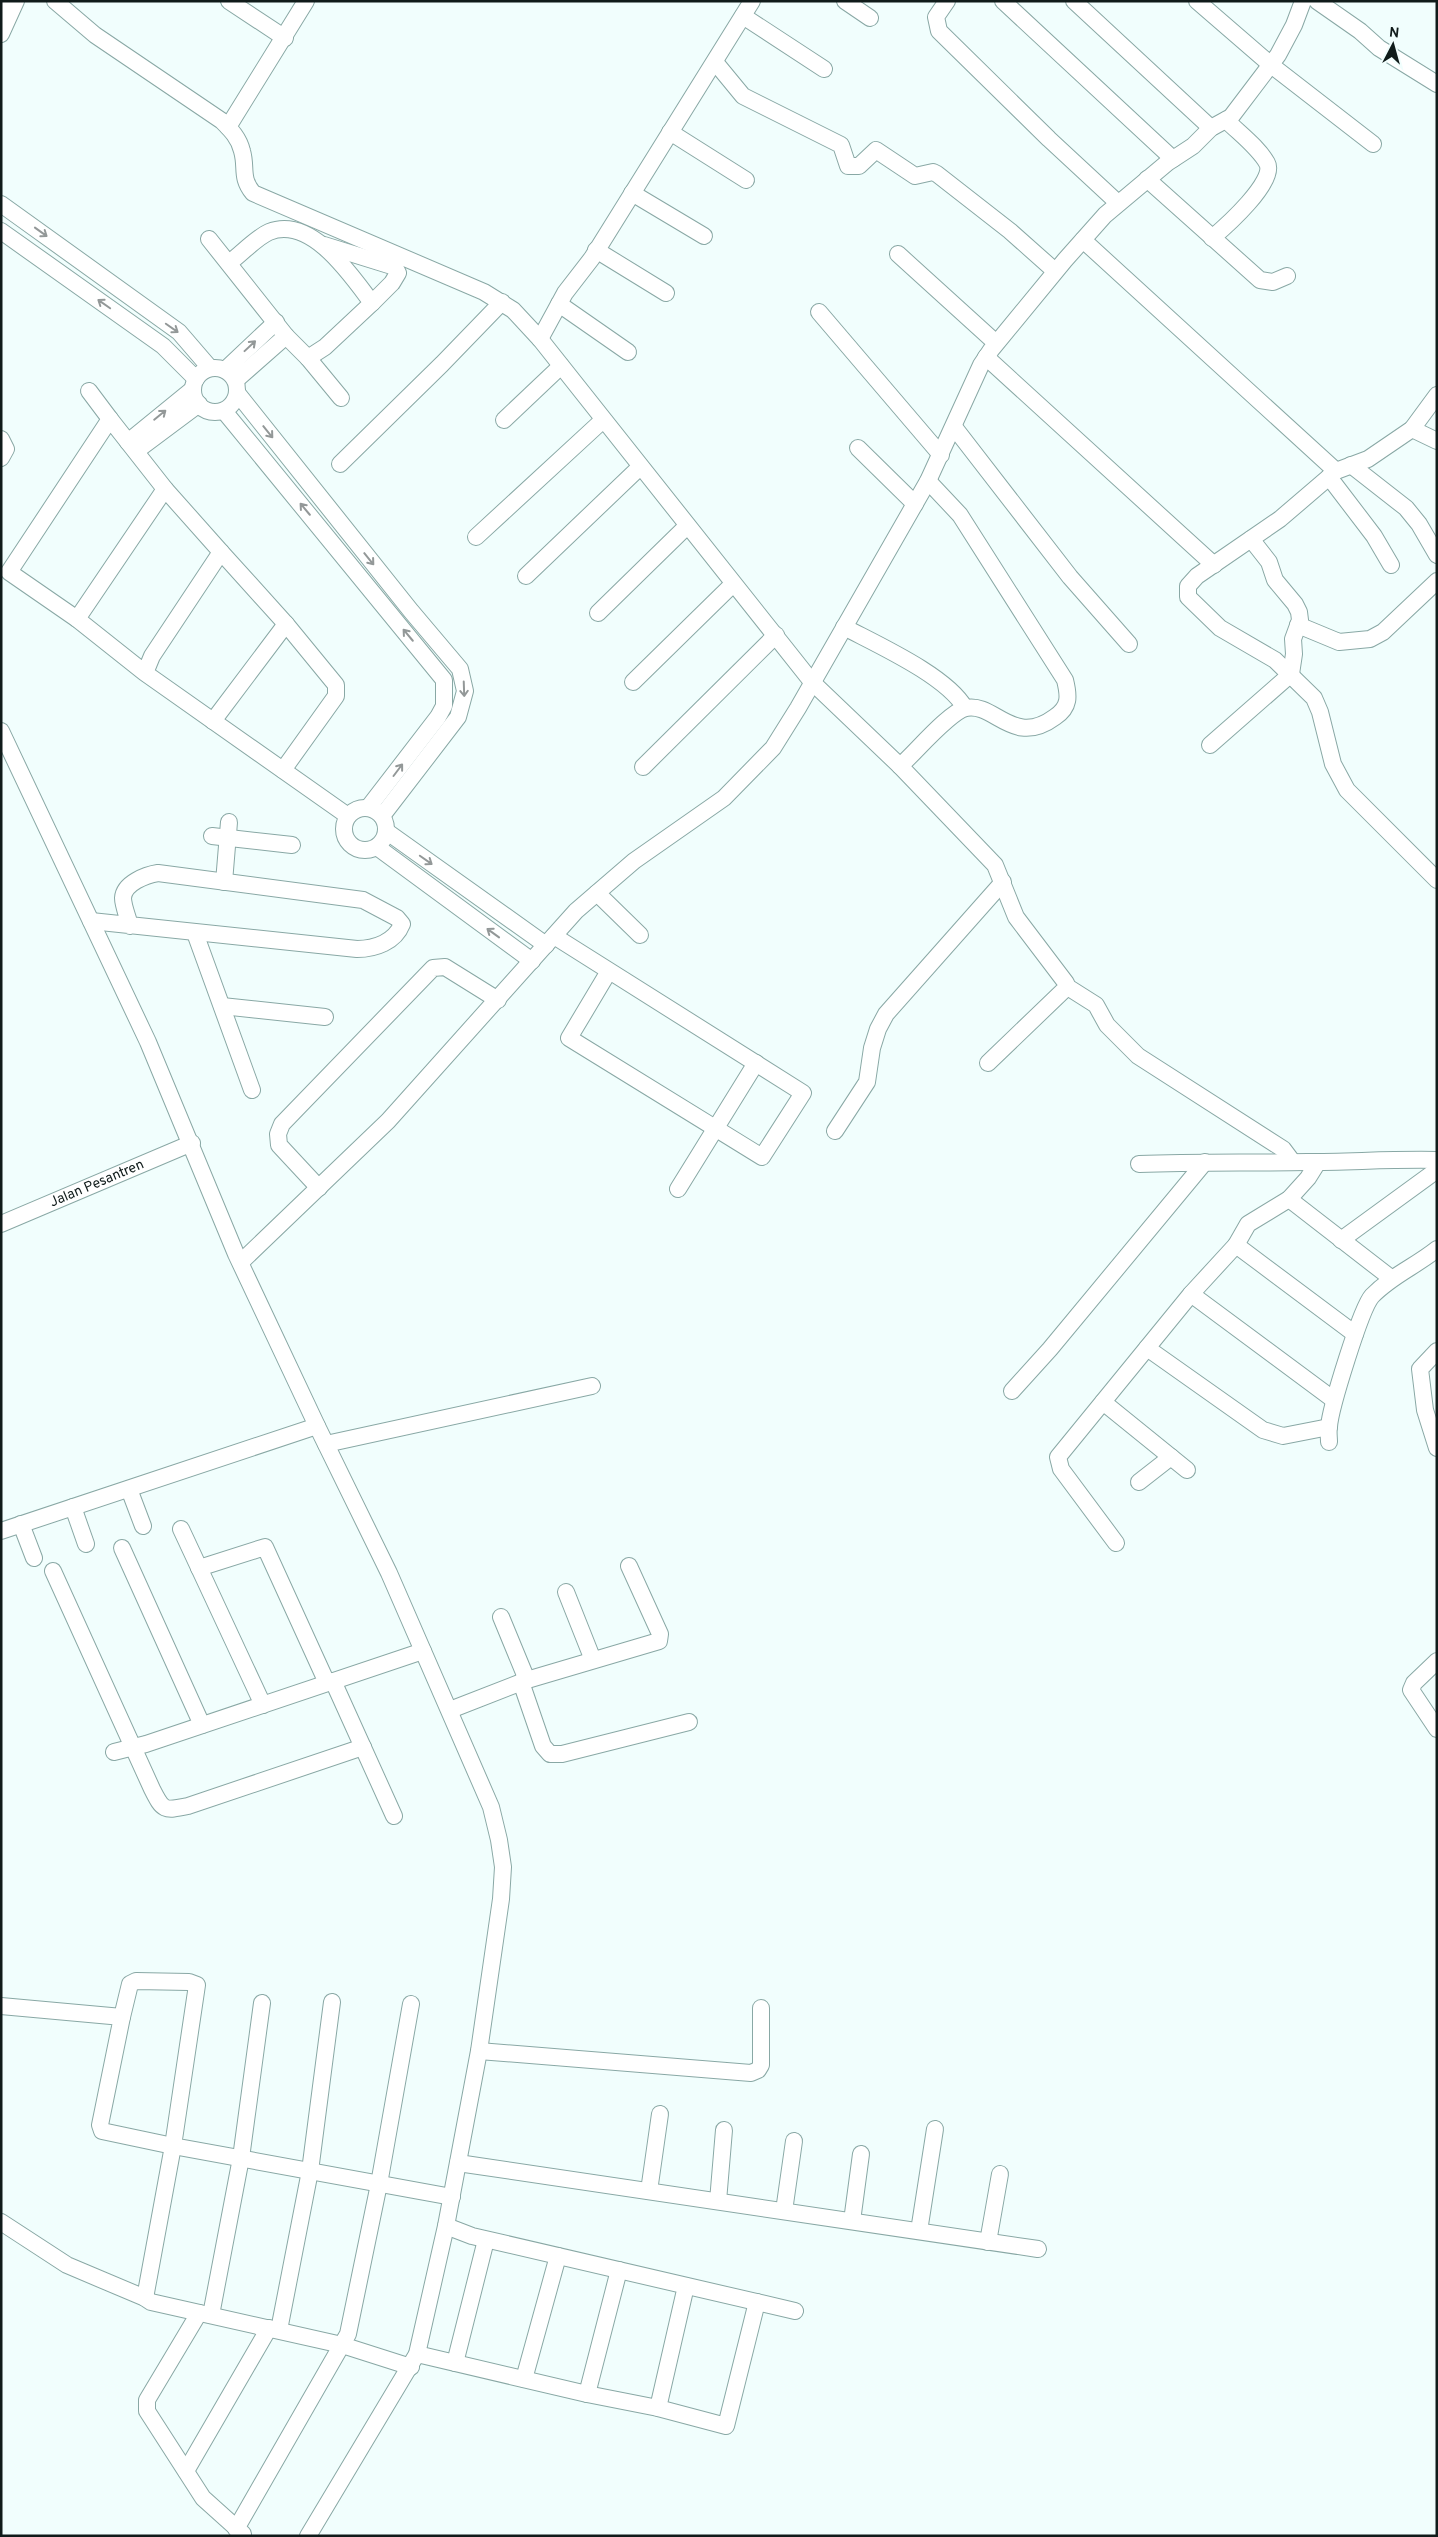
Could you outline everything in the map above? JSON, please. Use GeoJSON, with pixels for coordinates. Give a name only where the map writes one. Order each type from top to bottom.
{"type":"FeatureCollection","features":[{"type":"Feature","properties":{"kind":"street"},"geometry":{"type":"LineString","coordinates":[[1,34],[16,1]]}},
{"type":"Feature","properties":{"kind":"street"},"geometry":{"type":"LineString","coordinates":[[55,1],[95,35],[228,127],[234,133],[243,151],[244,176],[246,184],[252,193],[463,282],[502,302],[513,310],[562,366],[812,682],[900,766],[994,865],[1003,882],[1016,917],[1064,979],[1066,986],[1096,1005],[1107,1025],[1138,1056],[1283,1149],[1292,1161]]}},
{"type":"Feature","properties":{"kind":"street"},"geometry":{"type":"LineString","coordinates":[[229,1],[285,38]]}},
{"type":"Feature","properties":{"kind":"street"},"geometry":{"type":"LineString","coordinates":[[228,127],[285,38],[306,1]]}},
{"type":"Feature","properties":{"kind":"street"},"geometry":{"type":"LineString","coordinates":[[540,339],[559,304],[596,250],[752,1]]}},
{"type":"Feature","properties":{"kind":"street"},"geometry":{"type":"LineString","coordinates":[[845,1],[870,18]]}},
{"type":"Feature","properties":{"kind":"street"},"geometry":{"type":"LineString","coordinates":[[947,1],[936,17],[939,31],[1049,139],[1118,203]]}},
{"type":"Feature","properties":{"kind":"street"},"geometry":{"type":"LineString","coordinates":[[1003,1],[1173,159]]}},
{"type":"Feature","properties":{"kind":"street"},"geometry":{"type":"LineString","coordinates":[[1074,1],[1211,128]]}},
{"type":"Feature","properties":{"kind":"street"},"geometry":{"type":"LineString","coordinates":[[1197,1],[1271,65],[1373,144]]}},
{"type":"Feature","properties":{"kind":"street"},"geometry":{"type":"LineString","coordinates":[[241,1262],[388,1121],[576,911],[634,861],[724,798],[773,748],[928,481],[986,357],[1055,271],[1118,203],[1173,159],[1193,146],[1211,128],[1226,120],[1271,65],[1294,25],[1303,1]]}},
{"type":"Feature","properties":{"kind":"street"},"geometry":{"type":"LineString","coordinates":[[1317,1],[1360,31],[1379,48],[1437,84]]}},
{"type":"Feature","properties":{"kind":"street"},"geometry":{"type":"LineString","coordinates":[[743,16],[824,69]]}},
{"type":"Feature","properties":{"kind":"street"},"geometry":{"type":"LineString","coordinates":[[715,62],[743,96],[841,145],[848,166],[859,166],[876,150],[915,176],[933,172],[937,174],[1010,232],[1055,271]]}},
{"type":"Feature","properties":{"kind":"street"},"geometry":{"type":"LineString","coordinates":[[1212,238],[1236,217],[1263,184],[1269,172],[1268,164],[1264,158],[1226,120]]}},
{"type":"Feature","properties":{"kind":"street"},"geometry":{"type":"LineString","coordinates":[[670,132],[746,180]]}},
{"type":"Feature","properties":{"kind":"street"},"geometry":{"type":"LineString","coordinates":[[1147,179],[1260,280],[1273,282],[1287,276]]}},
{"type":"Feature","properties":{"kind":"street"},"geometry":{"type":"LineString","coordinates":[[632,193],[704,236]]}},
{"type":"Feature","properties":{"kind":"street"},"geometry":{"type":"LineString","coordinates":[[1,204],[179,332],[227,378],[411,611],[460,669],[465,691],[458,717],[422,751]]}},
{"type":"Feature","properties":{"kind":"street"},"geometry":{"type":"LineString","coordinates":[[229,263],[268,232],[285,230],[303,234],[324,245],[396,267],[398,273],[392,283],[325,347],[308,358]]}},
{"type":"Feature","properties":{"kind":"street"},"geometry":{"type":"LineString","coordinates":[[1,231],[163,346],[196,391],[202,409],[213,413],[224,411],[233,405],[227,378]]}},
{"type":"Feature","properties":{"kind":"street"},"geometry":{"type":"LineString","coordinates":[[209,239],[286,336],[308,358],[341,398]]}},
{"type":"Feature","properties":{"kind":"street"},"geometry":{"type":"LineString","coordinates":[[1083,240],[1339,471],[1406,508],[1419,524],[1437,555]]}},
{"type":"Feature","properties":{"kind":"street"},"geometry":{"type":"LineString","coordinates":[[324,245],[372,303]]}},
{"type":"Feature","properties":{"kind":"street"},"geometry":{"type":"LineString","coordinates":[[596,250],[666,293]]}},
{"type":"Feature","properties":{"kind":"street"},"geometry":{"type":"LineString","coordinates":[[898,254],[996,343]]}},
{"type":"Feature","properties":{"kind":"street"},"geometry":{"type":"LineString","coordinates":[[340,464],[502,302]]}},
{"type":"Feature","properties":{"kind":"street"},"geometry":{"type":"LineString","coordinates":[[559,304],[628,352]]}},
{"type":"Feature","properties":{"kind":"street"},"geometry":{"type":"LineString","coordinates":[[819,312],[941,455]]}},
{"type":"Feature","properties":{"kind":"street"},"geometry":{"type":"LineString","coordinates":[[227,378],[276,322]]}},
{"type":"Feature","properties":{"kind":"street"},"geometry":{"type":"LineString","coordinates":[[132,446],[196,391],[202,372],[227,378],[286,336]]}},
{"type":"Feature","properties":{"kind":"street"},"geometry":{"type":"LineString","coordinates":[[986,357],[1214,565]]}},
{"type":"Feature","properties":{"kind":"street"},"geometry":{"type":"LineString","coordinates":[[504,420],[562,366]]}},
{"type":"Feature","properties":{"kind":"street"},"geometry":{"type":"LineString","coordinates":[[89,391],[165,489],[286,624],[336,685],[337,690],[282,770]]}},
{"type":"Feature","properties":{"kind":"street"},"geometry":{"type":"LineString","coordinates":[[1435,875],[1347,790],[1333,764],[1318,706],[1291,674],[1267,654],[1220,628],[1188,596],[1188,586],[1193,580],[1280,519],[1339,471],[1368,459],[1412,429],[1437,395]]}},
{"type":"Feature","properties":{"kind":"street"},"geometry":{"type":"LineString","coordinates":[[224,411],[444,680],[444,706],[422,751],[379,819],[384,840],[377,847],[363,851],[349,844],[343,831],[348,816],[354,811],[379,819],[454,879],[550,941],[609,971],[803,1093],[762,1157],[568,1038],[609,971]]}},
{"type":"Feature","properties":{"kind":"street"},"geometry":{"type":"LineString","coordinates":[[110,420],[5,570],[77,619],[146,673],[348,816]]}},
{"type":"Feature","properties":{"kind":"street"},"geometry":{"type":"LineString","coordinates":[[476,537],[603,420]]}},
{"type":"Feature","properties":{"kind":"street"},"geometry":{"type":"LineString","coordinates":[[954,427],[1070,577],[1128,644]]}},
{"type":"Feature","properties":{"kind":"street"},"geometry":{"type":"LineString","coordinates":[[1412,429],[1437,441]]}},
{"type":"Feature","properties":{"kind":"street"},"geometry":{"type":"LineString","coordinates":[[1,439],[6,449],[1,458]]}},
{"type":"Feature","properties":{"kind":"street"},"geometry":{"type":"LineString","coordinates":[[858,448],[915,504]]}},
{"type":"Feature","properties":{"kind":"street"},"geometry":{"type":"LineString","coordinates":[[526,576],[640,467]]}},
{"type":"Feature","properties":{"kind":"street"},"geometry":{"type":"LineString","coordinates":[[1339,471],[1391,565]]}},
{"type":"Feature","properties":{"kind":"street"},"geometry":{"type":"LineString","coordinates":[[900,766],[934,735],[941,723],[965,708],[980,710],[1019,727],[1036,728],[1056,716],[1068,704],[1069,696],[1065,680],[960,515],[928,481]]}},
{"type":"Feature","properties":{"kind":"street"},"geometry":{"type":"LineString","coordinates":[[77,619],[165,489]]}},
{"type":"Feature","properties":{"kind":"street"},"geometry":{"type":"LineString","coordinates":[[598,613],[687,526]]}},
{"type":"Feature","properties":{"kind":"street"},"geometry":{"type":"LineString","coordinates":[[1210,745],[1291,674],[1294,654],[1293,639],[1300,616],[1296,604],[1275,580],[1269,562],[1251,539]]}},
{"type":"Feature","properties":{"kind":"street"},"geometry":{"type":"LineString","coordinates":[[146,673],[152,656],[221,552]]}},
{"type":"Feature","properties":{"kind":"street"},"geometry":{"type":"LineString","coordinates":[[1298,625],[1339,642],[1370,639],[1384,632],[1437,581]]}},
{"type":"Feature","properties":{"kind":"street"},"geometry":{"type":"LineString","coordinates":[[633,682],[733,584]]}},
{"type":"Feature","properties":{"kind":"street"},"geometry":{"type":"LineString","coordinates":[[213,721],[286,624]]}},
{"type":"Feature","properties":{"kind":"street"},"geometry":{"type":"LineString","coordinates":[[844,627],[910,663],[943,685],[960,699],[965,708]]}},
{"type":"Feature","properties":{"kind":"street"},"geometry":{"type":"LineString","coordinates":[[643,767],[776,635]]}},
{"type":"Feature","properties":{"kind":"street"},"geometry":{"type":"LineString","coordinates":[[1,730],[91,921],[192,1144],[241,1262],[317,1426],[389,1573],[491,1807],[500,1840],[503,1867],[501,1899],[479,2051],[446,2226],[414,2360],[308,2536]]}},
{"type":"Feature","properties":{"kind":"street"},"geometry":{"type":"LineString","coordinates":[[224,882],[223,832],[292,845]]}},
{"type":"Feature","properties":{"kind":"street"},"geometry":{"type":"LineString","coordinates":[[377,847],[532,962]]}},
{"type":"Feature","properties":{"kind":"street"},"geometry":{"type":"LineString","coordinates":[[91,921],[130,926],[195,933],[357,949],[373,949],[386,942],[402,924],[397,918],[363,900],[158,873],[148,874],[134,882],[123,896],[130,926]]}},
{"type":"Feature","properties":{"kind":"street"},"geometry":{"type":"LineString","coordinates":[[443,896],[454,879]]}},
{"type":"Feature","properties":{"kind":"street"},"geometry":{"type":"LineString","coordinates":[[835,1131],[867,1082],[872,1048],[878,1029],[886,1014],[1003,882]]}},
{"type":"Feature","properties":{"kind":"street"},"geometry":{"type":"LineString","coordinates":[[597,893],[640,935]]}},
{"type":"Feature","properties":{"kind":"street"},"geometry":{"type":"LineString","coordinates":[[195,933],[252,1090]]}},
{"type":"Feature","properties":{"kind":"street"},"geometry":{"type":"LineString","coordinates":[[319,1188],[279,1145],[278,1134],[282,1124],[434,968],[445,966],[498,1000]]}},
{"type":"Feature","properties":{"kind":"street"},"geometry":{"type":"LineString","coordinates":[[988,1063],[1066,986]]}},
{"type":"Feature","properties":{"kind":"street"},"geometry":{"type":"LineString","coordinates":[[222,1006],[325,1017]]}},
{"type":"Feature","properties":{"kind":"street"},"geometry":{"type":"LineString","coordinates":[[678,1189],[756,1063]]}},
{"type":"Feature","properties":{"kind":"street","name":"Jalan Pesantren"},"geometry":{"type":"LineString","coordinates":[[1,1224],[192,1144]]}},
{"type":"Feature","properties":{"kind":"street"},"geometry":{"type":"LineString","coordinates":[[1139,1164],[1318,1162],[1375,1159],[1437,1160]]}},
{"type":"Feature","properties":{"kind":"street"},"geometry":{"type":"LineString","coordinates":[[1012,1391],[1050,1349],[1205,1162]]}},
{"type":"Feature","properties":{"kind":"street"},"geometry":{"type":"LineString","coordinates":[[1116,1543],[1061,1469],[1058,1457],[1191,1294],[1236,1245],[1248,1224],[1289,1200],[1308,1178],[1318,1162]]}},
{"type":"Feature","properties":{"kind":"street"},"geometry":{"type":"LineString","coordinates":[[1341,1240],[1437,1170]]}},
{"type":"Feature","properties":{"kind":"street"},"geometry":{"type":"LineString","coordinates":[[1289,1200],[1391,1278]]}},
{"type":"Feature","properties":{"kind":"street"},"geometry":{"type":"LineString","coordinates":[[1236,1245],[1355,1334]]}},
{"type":"Feature","properties":{"kind":"street"},"geometry":{"type":"LineString","coordinates":[[1148,1348],[1263,1430],[1283,1436],[1329,1435],[1334,1400],[1355,1334],[1370,1298],[1391,1278],[1420,1263],[1437,1249]]}},
{"type":"Feature","properties":{"kind":"street"},"geometry":{"type":"LineString","coordinates":[[1191,1294],[1334,1400]]}},
{"type":"Feature","properties":{"kind":"street"},"geometry":{"type":"LineString","coordinates":[[1437,1351],[1420,1369],[1425,1410],[1437,1448]]}},
{"type":"Feature","properties":{"kind":"street"},"geometry":{"type":"LineString","coordinates":[[326,1444],[592,1386]]}},
{"type":"Feature","properties":{"kind":"street"},"geometry":{"type":"LineString","coordinates":[[1103,1402],[1187,1470]]}},
{"type":"Feature","properties":{"kind":"street"},"geometry":{"type":"LineString","coordinates":[[1,1531],[317,1426]]}},
{"type":"Feature","properties":{"kind":"street"},"geometry":{"type":"LineString","coordinates":[[1139,1482],[1171,1457]]}},
{"type":"Feature","properties":{"kind":"street"},"geometry":{"type":"LineString","coordinates":[[129,1488],[143,1526]]}},
{"type":"Feature","properties":{"kind":"street"},"geometry":{"type":"LineString","coordinates":[[73,1507],[86,1544]]}},
{"type":"Feature","properties":{"kind":"street"},"geometry":{"type":"LineString","coordinates":[[21,1524],[34,1558]]}},
{"type":"Feature","properties":{"kind":"street"},"geometry":{"type":"LineString","coordinates":[[181,1529],[264,1705]]}},
{"type":"Feature","properties":{"kind":"street"},"geometry":{"type":"LineString","coordinates":[[199,1568],[265,1546],[363,1747],[394,1816]]}},
{"type":"Feature","properties":{"kind":"street"},"geometry":{"type":"LineString","coordinates":[[122,1548],[202,1725]]}},
{"type":"Feature","properties":{"kind":"street"},"geometry":{"type":"LineString","coordinates":[[450,1710],[524,1681],[659,1641],[660,1634],[630,1566]]}},
{"type":"Feature","properties":{"kind":"street"},"geometry":{"type":"LineString","coordinates":[[53,1571],[160,1806],[172,1809],[363,1747]]}},
{"type":"Feature","properties":{"kind":"street"},"geometry":{"type":"LineString","coordinates":[[566,1592],[593,1660]]}},
{"type":"Feature","properties":{"kind":"street"},"geometry":{"type":"LineString","coordinates":[[501,1617],[524,1681],[543,1746],[550,1754],[562,1754],[689,1722]]}},
{"type":"Feature","properties":{"kind":"street"},"geometry":{"type":"LineString","coordinates":[[114,1752],[132,1748],[264,1705],[423,1651]]}},
{"type":"Feature","properties":{"kind":"street"},"geometry":{"type":"LineString","coordinates":[[1437,1660],[1414,1684],[1411,1690],[1437,1729]]}},
{"type":"Feature","properties":{"kind":"street"},"geometry":{"type":"LineString","coordinates":[[146,2298],[173,2146],[197,1985],[189,1982],[136,1981],[130,1984],[122,2017],[100,2125],[102,2131],[173,2146],[452,2197]]}},
{"type":"Feature","properties":{"kind":"street"},"geometry":{"type":"LineString","coordinates":[[186,2471],[274,2329],[310,2171],[332,2002]]}},
{"type":"Feature","properties":{"kind":"street"},"geometry":{"type":"LineString","coordinates":[[262,2003],[241,2158],[205,2314],[146,2405],[147,2412],[203,2498],[240,2532],[342,2345],[352,2322],[411,2004]]}},
{"type":"Feature","properties":{"kind":"street"},"geometry":{"type":"LineString","coordinates":[[1,2006],[122,2017]]}},
{"type":"Feature","properties":{"kind":"street"},"geometry":{"type":"LineString","coordinates":[[479,2051],[751,2073],[758,2070],[761,2065],[761,2008]]}},
{"type":"Feature","properties":{"kind":"street"},"geometry":{"type":"LineString","coordinates":[[649,2191],[660,2114]]}},
{"type":"Feature","properties":{"kind":"street"},"geometry":{"type":"LineString","coordinates":[[919,2231],[935,2129]]}},
{"type":"Feature","properties":{"kind":"street"},"geometry":{"type":"LineString","coordinates":[[718,2201],[724,2130]]}},
{"type":"Feature","properties":{"kind":"street"},"geometry":{"type":"LineString","coordinates":[[784,2211],[794,2141]]}},
{"type":"Feature","properties":{"kind":"street"},"geometry":{"type":"LineString","coordinates":[[852,2221],[861,2154]]}},
{"type":"Feature","properties":{"kind":"street"},"geometry":{"type":"LineString","coordinates":[[458,2162],[1038,2249]]}},
{"type":"Feature","properties":{"kind":"street"},"geometry":{"type":"LineString","coordinates":[[988,2242],[1000,2174]]}},
{"type":"Feature","properties":{"kind":"street"},"geometry":{"type":"LineString","coordinates":[[1,2222],[67,2265],[146,2298],[151,2302],[414,2360],[455,2363],[587,2394],[658,2408],[726,2426],[757,2302]]}},
{"type":"Feature","properties":{"kind":"street"},"geometry":{"type":"LineString","coordinates":[[446,2226],[486,2240],[795,2311]]}},
{"type":"Feature","properties":{"kind":"street"},"geometry":{"type":"LineString","coordinates":[[455,2363],[486,2240]]}},
{"type":"Feature","properties":{"kind":"street"},"geometry":{"type":"LineString","coordinates":[[524,2379],[558,2256]]}},
{"type":"Feature","properties":{"kind":"street"},"geometry":{"type":"LineString","coordinates":[[587,2394],[619,2270]]}},
{"type":"Feature","properties":{"kind":"street"},"geometry":{"type":"LineString","coordinates":[[658,2408],[686,2286]]}}]}
